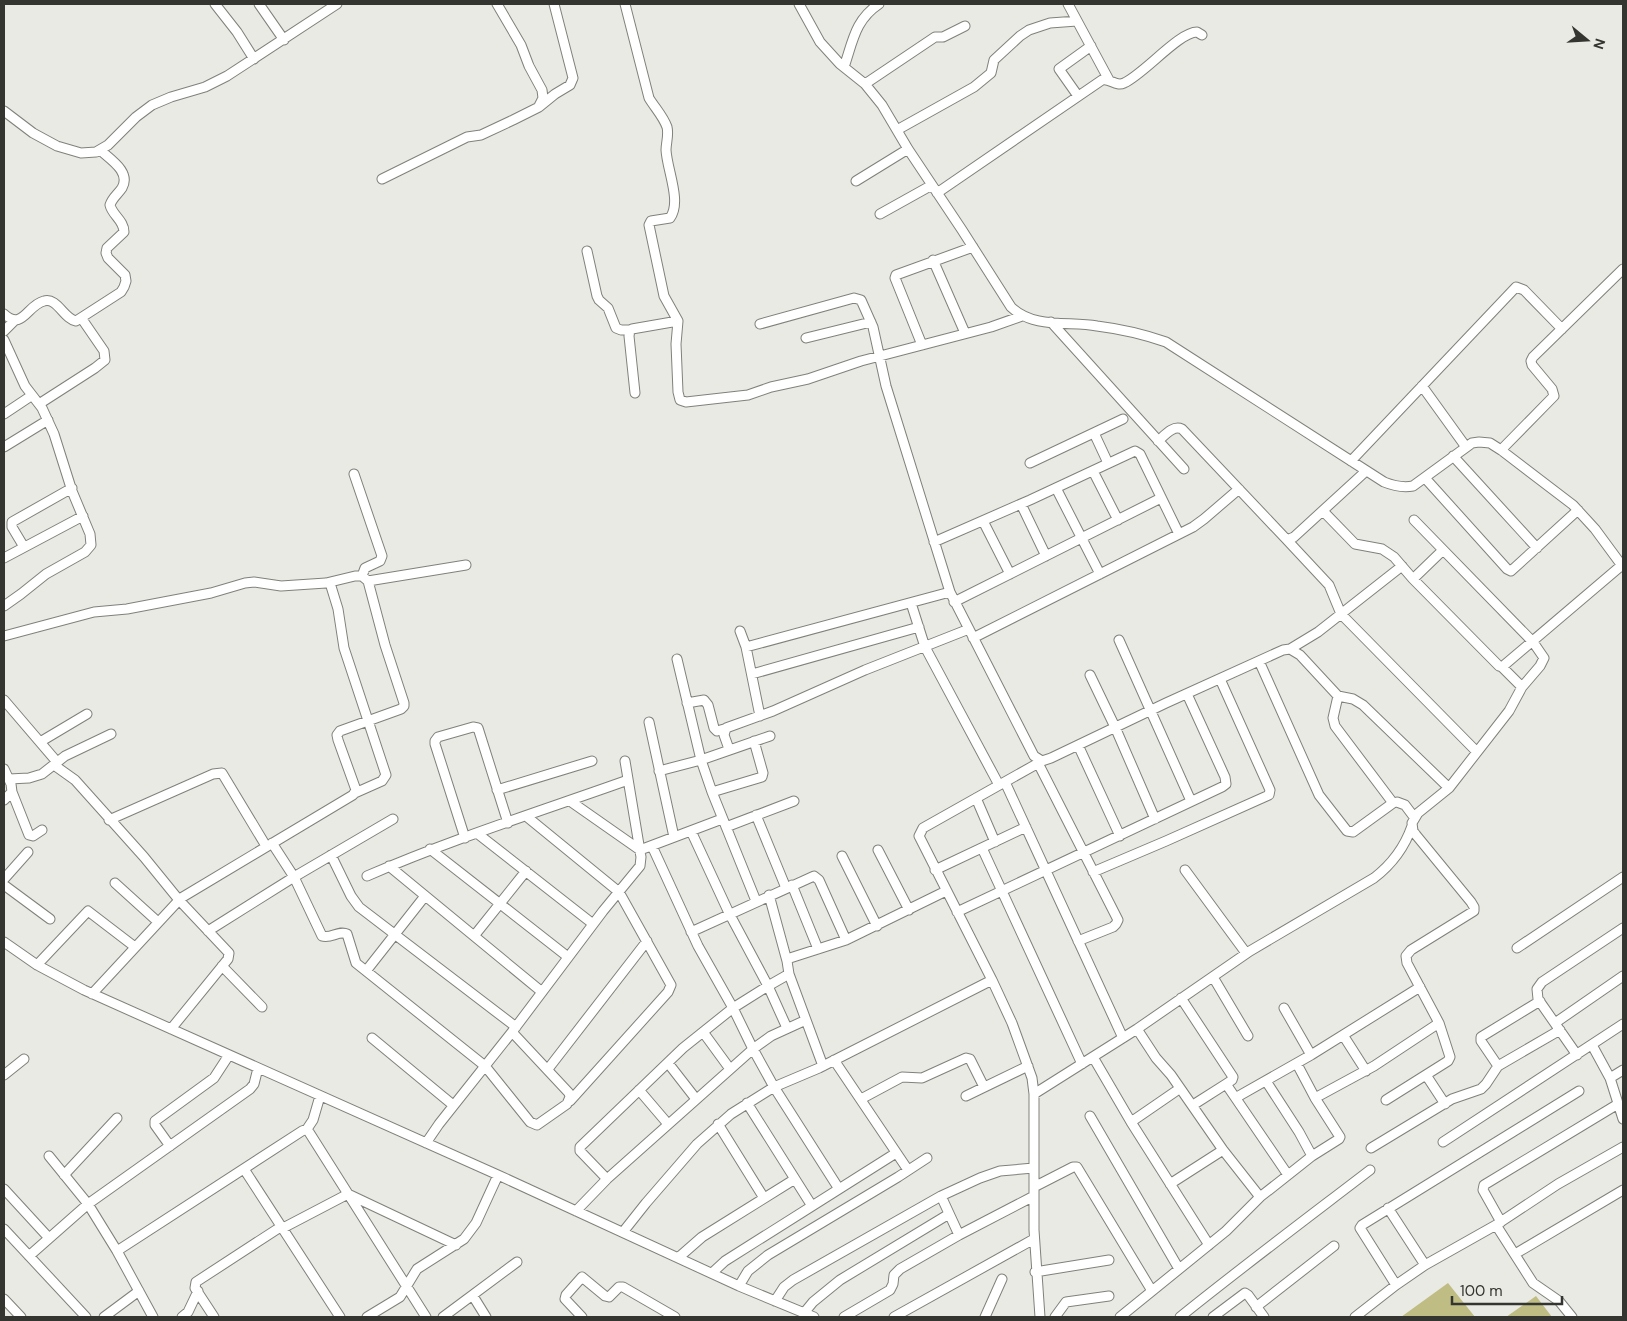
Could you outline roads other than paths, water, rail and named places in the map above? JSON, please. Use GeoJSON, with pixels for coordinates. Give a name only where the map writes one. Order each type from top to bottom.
{"type":"FeatureCollection","features":[{"type":"Feature","properties":{"kind":"street"},"geometry":{"type":"LineString","coordinates":[[215,4],[237,32],[254,59]]}},
{"type":"Feature","properties":{"kind":"street"},"geometry":{"type":"LineString","coordinates":[[259,4],[284,40]]}},
{"type":"Feature","properties":{"kind":"street"},"geometry":{"type":"LineString","coordinates":[[4,111],[33,133],[57,146],[81,153],[92,153],[108,145],[136,117],[152,105],[162,100],[205,87],[238,70],[337,4]]}},
{"type":"Feature","properties":{"kind":"street"},"geometry":{"type":"LineString","coordinates":[[497,4],[521,45],[529,66],[542,90],[543,98],[539,107]]}},
{"type":"Feature","properties":{"kind":"street"},"geometry":{"type":"LineString","coordinates":[[382,179],[467,137],[481,134],[539,107],[555,94],[570,86],[572,80],[554,4]]}},
{"type":"Feature","properties":{"kind":"street"},"geometry":{"type":"LineString","coordinates":[[625,4],[649,98],[659,110],[668,130],[666,156],[675,196],[674,211],[670,218],[651,222],[649,225],[664,296],[678,321],[676,344],[680,400],[686,402],[748,395],[766,388],[808,379],[879,356],[1022,316]]}},
{"type":"Feature","properties":{"kind":"street"},"geometry":{"type":"LineString","coordinates":[[798,4],[820,42],[844,67],[865,84],[882,105],[908,149],[973,246],[1011,308],[1022,316],[1036,321],[1098,326],[1137,333],[1166,342],[1384,482],[1403,488],[1413,486],[1472,443],[1490,443],[1578,510],[1595,529],[1622,566],[1502,667]]}},
{"type":"Feature","properties":{"kind":"street"},"geometry":{"type":"LineString","coordinates":[[844,67],[862,20],[868,11],[879,4]]}},
{"type":"Feature","properties":{"kind":"street"},"geometry":{"type":"LineString","coordinates":[[1068,4],[1109,80]]}},
{"type":"Feature","properties":{"kind":"street"},"geometry":{"type":"LineString","coordinates":[[897,130],[974,87],[991,73],[994,60],[1025,33],[1044,25],[1077,21]]}},
{"type":"Feature","properties":{"kind":"street"},"geometry":{"type":"LineString","coordinates":[[865,84],[936,37],[943,37],[965,26]]}},
{"type":"Feature","properties":{"kind":"street"},"geometry":{"type":"LineString","coordinates":[[880,214],[934,189],[1102,80],[1109,80],[1116,84],[1124,83],[1187,34],[1197,32],[1202,35]]}},
{"type":"Feature","properties":{"kind":"street"},"geometry":{"type":"LineString","coordinates":[[1078,96],[1059,69],[1091,46]]}},
{"type":"Feature","properties":{"kind":"street"},"geometry":{"type":"LineString","coordinates":[[856,181],[908,149]]}},
{"type":"Feature","properties":{"kind":"street"},"geometry":{"type":"LineString","coordinates":[[4,331],[14,320],[46,300],[55,304],[70,320],[76,321],[82,319],[121,292],[126,281],[123,273],[108,258],[106,253],[108,246],[124,232],[124,227],[110,205],[122,187],[125,177],[123,172],[100,150]]}},
{"type":"Feature","properties":{"kind":"street"},"geometry":{"type":"LineString","coordinates":[[922,345],[895,276],[898,273],[973,246]]}},
{"type":"Feature","properties":{"kind":"street"},"geometry":{"type":"LineString","coordinates":[[587,251],[599,300],[608,308],[616,328],[630,330],[678,321]]}},
{"type":"Feature","properties":{"kind":"street"},"geometry":{"type":"LineString","coordinates":[[933,260],[966,333]]}},
{"type":"Feature","properties":{"kind":"street"},"geometry":{"type":"LineString","coordinates":[[1501,450],[1554,396],[1552,389],[1534,368],[1532,361],[1538,352],[1623,269]]}},
{"type":"Feature","properties":{"kind":"street"},"geometry":{"type":"LineString","coordinates":[[1351,461],[1516,287],[1524,290],[1562,329]]}},
{"type":"Feature","properties":{"kind":"street"},"geometry":{"type":"LineString","coordinates":[[760,324],[854,298],[861,300],[876,335],[886,386],[954,602],[1034,756],[1040,762],[1083,853],[1117,917],[1118,922],[1113,927],[1078,941]]}},
{"type":"Feature","properties":{"kind":"street"},"geometry":{"type":"LineString","coordinates":[[4,314],[9,319],[14,320]]}},
{"type":"Feature","properties":{"kind":"street"},"geometry":{"type":"LineString","coordinates":[[39,404],[105,360],[104,351],[82,319]]}},
{"type":"Feature","properties":{"kind":"street"},"geometry":{"type":"LineString","coordinates":[[806,338],[871,322]]}},
{"type":"Feature","properties":{"kind":"street"},"geometry":{"type":"LineString","coordinates":[[1051,322],[1184,469]]}},
{"type":"Feature","properties":{"kind":"street"},"geometry":{"type":"LineString","coordinates":[[630,330],[635,393]]}},
{"type":"Feature","properties":{"kind":"street"},"geometry":{"type":"LineString","coordinates":[[4,340],[25,386],[39,404],[48,420],[91,540],[89,549],[46,574],[4,606]]}},
{"type":"Feature","properties":{"kind":"street"},"geometry":{"type":"LineString","coordinates":[[1422,386],[1466,447]]}},
{"type":"Feature","properties":{"kind":"street"},"geometry":{"type":"LineString","coordinates":[[4,414],[31,396]]}},
{"type":"Feature","properties":{"kind":"street"},"geometry":{"type":"LineString","coordinates":[[1030,463],[1122,419]]}},
{"type":"Feature","properties":{"kind":"street"},"geometry":{"type":"LineString","coordinates":[[4,447],[48,420]]}},
{"type":"Feature","properties":{"kind":"street"},"geometry":{"type":"LineString","coordinates":[[1158,441],[1174,428],[1182,429],[1329,585],[1341,614],[1477,752]]}},
{"type":"Feature","properties":{"kind":"street"},"geometry":{"type":"LineString","coordinates":[[1094,433],[1108,464]]}},
{"type":"Feature","properties":{"kind":"street"},"geometry":{"type":"LineString","coordinates":[[934,542],[1133,452],[1139,452],[1179,534]]}},
{"type":"Feature","properties":{"kind":"street"},"geometry":{"type":"LineString","coordinates":[[1453,456],[1537,548]]}},
{"type":"Feature","properties":{"kind":"street"},"geometry":{"type":"LineString","coordinates":[[1092,470],[1118,520]]}},
{"type":"Feature","properties":{"kind":"street"},"geometry":{"type":"LineString","coordinates":[[1287,540],[1294,537],[1366,471]]}},
{"type":"Feature","properties":{"kind":"street"},"geometry":{"type":"LineString","coordinates":[[354,474],[382,556],[380,561],[365,568],[365,579],[404,706],[401,710],[338,733],[338,740],[355,788],[355,793]]}},
{"type":"Feature","properties":{"kind":"street"},"geometry":{"type":"LineString","coordinates":[[1425,478],[1507,569],[1511,571],[1578,510]]}},
{"type":"Feature","properties":{"kind":"street"},"geometry":{"type":"LineString","coordinates":[[24,547],[12,527],[12,522],[72,488]]}},
{"type":"Feature","properties":{"kind":"street"},"geometry":{"type":"LineString","coordinates":[[1056,488],[1100,574]]}},
{"type":"Feature","properties":{"kind":"street"},"geometry":{"type":"LineString","coordinates":[[973,638],[1179,534],[1204,519],[1239,488]]}},
{"type":"Feature","properties":{"kind":"street"},"geometry":{"type":"LineString","coordinates":[[954,602],[1161,498]]}},
{"type":"Feature","properties":{"kind":"street"},"geometry":{"type":"LineString","coordinates":[[1021,504],[1046,556]]}},
{"type":"Feature","properties":{"kind":"street"},"geometry":{"type":"LineString","coordinates":[[1323,511],[1351,541],[1359,546],[1382,549],[1394,557],[1413,579],[1522,687]]}},
{"type":"Feature","properties":{"kind":"street"},"geometry":{"type":"LineString","coordinates":[[4,558],[83,516]]}},
{"type":"Feature","properties":{"kind":"street"},"geometry":{"type":"LineString","coordinates":[[1034,1094],[1137,1029],[1246,953],[1383,871],[1408,839],[1413,822],[1448,788],[1509,711],[1522,687],[1543,662],[1542,655],[1533,642],[1414,520]]}},
{"type":"Feature","properties":{"kind":"street"},"geometry":{"type":"LineString","coordinates":[[982,521],[1010,574]]}},
{"type":"Feature","properties":{"kind":"street"},"geometry":{"type":"LineString","coordinates":[[1413,579],[1443,550]]}},
{"type":"Feature","properties":{"kind":"street"},"geometry":{"type":"LineString","coordinates":[[4,636],[94,612],[127,610],[211,593],[246,583],[254,582],[281,586],[330,583],[355,576],[365,579],[466,565]]}},
{"type":"Feature","properties":{"kind":"street"},"geometry":{"type":"LineString","coordinates":[[1040,1317],[1035,1272],[1034,1239],[1034,1094],[1028,1066],[1012,1023],[992,980],[920,841],[920,831],[1040,762],[1150,710],[1283,650],[1290,649],[1318,632],[1402,566]]}},
{"type":"Feature","properties":{"kind":"street"},"geometry":{"type":"LineString","coordinates":[[92,994],[179,900],[355,793],[382,781],[386,775],[344,648],[337,603],[330,583]]}},
{"type":"Feature","properties":{"kind":"street"},"geometry":{"type":"LineString","coordinates":[[746,647],[950,592]]}},
{"type":"Feature","properties":{"kind":"street"},"geometry":{"type":"LineString","coordinates":[[911,603],[925,646],[1026,827],[1123,1038]]}},
{"type":"Feature","properties":{"kind":"street"},"geometry":{"type":"LineString","coordinates":[[752,674],[919,627]]}},
{"type":"Feature","properties":{"kind":"street"},"geometry":{"type":"LineString","coordinates":[[687,703],[704,700],[708,704],[714,728],[724,730],[865,670],[969,629]]}},
{"type":"Feature","properties":{"kind":"street"},"geometry":{"type":"LineString","coordinates":[[740,631],[746,647],[760,716]]}},
{"type":"Feature","properties":{"kind":"street"},"geometry":{"type":"LineString","coordinates":[[1119,640],[1191,801]]}},
{"type":"Feature","properties":{"kind":"street"},"geometry":{"type":"LineString","coordinates":[[1290,649],[1300,655],[1338,696],[1353,699],[1363,705],[1448,788]]}},
{"type":"Feature","properties":{"kind":"street"},"geometry":{"type":"LineString","coordinates":[[677,659],[701,760],[756,901]]}},
{"type":"Feature","properties":{"kind":"street"},"geometry":{"type":"LineString","coordinates":[[1259,661],[1320,795],[1347,831],[1353,832],[1393,803],[1401,802],[1413,822],[1416,835],[1474,907],[1472,912],[1408,953],[1406,960],[1439,1023],[1450,1059],[1386,1100]]}},
{"type":"Feature","properties":{"kind":"street"},"geometry":{"type":"LineString","coordinates":[[1090,675],[1155,818]]}},
{"type":"Feature","properties":{"kind":"street"},"geometry":{"type":"LineString","coordinates":[[1093,872],[1166,842],[1269,794],[1270,790],[1220,679]]}},
{"type":"Feature","properties":{"kind":"street"},"geometry":{"type":"LineString","coordinates":[[957,912],[1222,788],[1227,780],[1186,694]]}},
{"type":"Feature","properties":{"kind":"street"},"geometry":{"type":"LineString","coordinates":[[1338,696],[1333,718],[1334,726],[1393,803]]}},
{"type":"Feature","properties":{"kind":"street"},"geometry":{"type":"LineString","coordinates":[[4,700],[40,742],[55,763],[70,776],[228,953],[228,959],[171,1030]]}},
{"type":"Feature","properties":{"kind":"street"},"geometry":{"type":"LineString","coordinates":[[40,742],[87,714]]}},
{"type":"Feature","properties":{"kind":"street"},"geometry":{"type":"LineString","coordinates":[[649,722],[674,837]]}},
{"type":"Feature","properties":{"kind":"street"},"geometry":{"type":"LineString","coordinates":[[465,838],[435,744],[436,738],[473,727],[478,728],[508,823]]}},
{"type":"Feature","properties":{"kind":"street"},"geometry":{"type":"LineString","coordinates":[[724,730],[729,749]]}},
{"type":"Feature","properties":{"kind":"street"},"geometry":{"type":"LineString","coordinates":[[9,780],[36,776],[72,752],[111,734]]}},
{"type":"Feature","properties":{"kind":"street"},"geometry":{"type":"LineString","coordinates":[[660,771],[701,760],[770,736]]}},
{"type":"Feature","properties":{"kind":"street"},"geometry":{"type":"LineString","coordinates":[[712,792],[762,777],[763,773],[754,741]]}},
{"type":"Feature","properties":{"kind":"street"},"geometry":{"type":"LineString","coordinates":[[1078,745],[1120,836]]}},
{"type":"Feature","properties":{"kind":"street"},"geometry":{"type":"LineString","coordinates":[[426,1143],[453,1105],[640,866],[640,850],[625,761]]}},
{"type":"Feature","properties":{"kind":"street"},"geometry":{"type":"LineString","coordinates":[[498,790],[592,762]]}},
{"type":"Feature","properties":{"kind":"street"},"geometry":{"type":"LineString","coordinates":[[4,769],[30,835],[33,836],[42,830]]}},
{"type":"Feature","properties":{"kind":"street"},"geometry":{"type":"LineString","coordinates":[[109,820],[214,774],[222,773],[269,845],[294,877],[322,936],[325,937],[343,932],[348,934],[354,959],[366,971],[485,1066],[533,1124],[541,1123],[570,1101],[670,989],[670,981],[618,892],[526,816]]}},
{"type":"Feature","properties":{"kind":"street"},"geometry":{"type":"LineString","coordinates":[[367,876],[430,849],[478,834],[628,780]]}},
{"type":"Feature","properties":{"kind":"street"},"geometry":{"type":"LineString","coordinates":[[4,800],[12,792]]}},
{"type":"Feature","properties":{"kind":"street"},"geometry":{"type":"LineString","coordinates":[[976,798],[995,842]]}},
{"type":"Feature","properties":{"kind":"street"},"geometry":{"type":"LineString","coordinates":[[570,801],[640,850]]}},
{"type":"Feature","properties":{"kind":"street"},"geometry":{"type":"LineString","coordinates":[[640,850],[691,831],[756,816],[794,801]]}},
{"type":"Feature","properties":{"kind":"street"},"geometry":{"type":"LineString","coordinates":[[756,816],[818,949]]}},
{"type":"Feature","properties":{"kind":"street"},"geometry":{"type":"LineString","coordinates":[[208,931],[294,877],[393,819]]}},
{"type":"Feature","properties":{"kind":"street"},"geometry":{"type":"LineString","coordinates":[[935,870],[1026,827]]}},
{"type":"Feature","properties":{"kind":"street"},"geometry":{"type":"LineString","coordinates":[[691,831],[729,914],[768,986],[787,1028]]}},
{"type":"Feature","properties":{"kind":"street"},"geometry":{"type":"LineString","coordinates":[[478,834],[594,924]]}},
{"type":"Feature","properties":{"kind":"street"},"geometry":{"type":"LineString","coordinates":[[652,846],[691,932],[733,1008],[752,1048],[774,1087],[839,1189]]}},
{"type":"Feature","properties":{"kind":"street"},"geometry":{"type":"LineString","coordinates":[[982,848],[1082,1064]]}},
{"type":"Feature","properties":{"kind":"street"},"geometry":{"type":"LineString","coordinates":[[430,849],[568,957]]}},
{"type":"Feature","properties":{"kind":"street"},"geometry":{"type":"LineString","coordinates":[[878,850],[909,910]]}},
{"type":"Feature","properties":{"kind":"street"},"geometry":{"type":"LineString","coordinates":[[4,879],[28,852]]}},
{"type":"Feature","properties":{"kind":"street"},"geometry":{"type":"LineString","coordinates":[[331,855],[355,902],[514,1029],[569,1093],[570,1101]]}},
{"type":"Feature","properties":{"kind":"street"},"geometry":{"type":"LineString","coordinates":[[842,856],[877,926]]}},
{"type":"Feature","properties":{"kind":"street"},"geometry":{"type":"LineString","coordinates":[[389,866],[542,992]]}},
{"type":"Feature","properties":{"kind":"street"},"geometry":{"type":"LineString","coordinates":[[1185,870],[1246,953]]}},
{"type":"Feature","properties":{"kind":"street"},"geometry":{"type":"LineString","coordinates":[[474,936],[526,871]]}},
{"type":"Feature","properties":{"kind":"street"},"geometry":{"type":"LineString","coordinates":[[691,932],[811,876],[817,878],[846,940]]}},
{"type":"Feature","properties":{"kind":"street"},"geometry":{"type":"LineString","coordinates":[[1517,948],[1623,877]]}},
{"type":"Feature","properties":{"kind":"street"},"geometry":{"type":"LineString","coordinates":[[115,883],[158,922]]}},
{"type":"Feature","properties":{"kind":"street"},"geometry":{"type":"LineString","coordinates":[[4,884],[50,919]]}},
{"type":"Feature","properties":{"kind":"street"},"geometry":{"type":"LineString","coordinates":[[787,961],[790,958],[846,940],[946,891]]}},
{"type":"Feature","properties":{"kind":"street"},"geometry":{"type":"LineString","coordinates":[[366,971],[424,896]]}},
{"type":"Feature","properties":{"kind":"street"},"geometry":{"type":"LineString","coordinates":[[768,896],[789,974],[823,1066]]}},
{"type":"Feature","properties":{"kind":"street"},"geometry":{"type":"LineString","coordinates":[[37,965],[88,911],[135,948]]}},
{"type":"Feature","properties":{"kind":"street"},"geometry":{"type":"LineString","coordinates":[[1577,1055],[1540,1001],[1536,991],[1542,982],[1623,928]]}},
{"type":"Feature","properties":{"kind":"street"},"geometry":{"type":"LineString","coordinates":[[548,1070],[647,941]]}},
{"type":"Feature","properties":{"kind":"street"},"geometry":{"type":"LineString","coordinates":[[4,942],[37,965],[92,994],[498,1174],[739,1286],[811,1316],[813,1302],[840,1280],[949,1214]]}},
{"type":"Feature","properties":{"kind":"street"},"geometry":{"type":"LineString","coordinates":[[222,966],[262,1007]]}},
{"type":"Feature","properties":{"kind":"street"},"geometry":{"type":"LineString","coordinates":[[607,1179],[580,1151],[580,1147],[703,1032],[733,1008],[789,974]]}},
{"type":"Feature","properties":{"kind":"street"},"geometry":{"type":"LineString","coordinates":[[1213,976],[1248,1036]]}},
{"type":"Feature","properties":{"kind":"street"},"geometry":{"type":"LineString","coordinates":[[1371,1148],[1457,1097],[1481,1089],[1498,1066],[1558,1026],[1623,976]]}},
{"type":"Feature","properties":{"kind":"street"},"geometry":{"type":"LineString","coordinates":[[623,1232],[697,1144],[718,1124],[747,1103],[774,1087],[823,1066],[992,980]]}},
{"type":"Feature","properties":{"kind":"street"},"geometry":{"type":"LineString","coordinates":[[1237,1097],[1344,1036],[1420,987]]}},
{"type":"Feature","properties":{"kind":"street"},"geometry":{"type":"LineString","coordinates":[[1181,998],[1231,1072],[1232,1079],[1192,1105]]}},
{"type":"Feature","properties":{"kind":"street"},"geometry":{"type":"LineString","coordinates":[[1498,1066],[1481,1041],[1481,1037],[1540,1001]]}},
{"type":"Feature","properties":{"kind":"street"},"geometry":{"type":"LineString","coordinates":[[1284,1008],[1311,1055]]}},
{"type":"Feature","properties":{"kind":"street"},"geometry":{"type":"LineString","coordinates":[[576,1211],[607,1179],[752,1048],[771,1036],[806,1020]]}},
{"type":"Feature","properties":{"kind":"street"},"geometry":{"type":"LineString","coordinates":[[1315,1098],[1366,1071],[1439,1023]]}},
{"type":"Feature","properties":{"kind":"street"},"geometry":{"type":"LineString","coordinates":[[1443,1142],[1623,1024]]}},
{"type":"Feature","properties":{"kind":"street"},"geometry":{"type":"LineString","coordinates":[[1137,1029],[1223,1150],[1260,1197]]}},
{"type":"Feature","properties":{"kind":"street"},"geometry":{"type":"LineString","coordinates":[[703,1032],[730,1069]]}},
{"type":"Feature","properties":{"kind":"street"},"geometry":{"type":"LineString","coordinates":[[1344,1036],[1366,1071]]}},
{"type":"Feature","properties":{"kind":"street"},"geometry":{"type":"LineString","coordinates":[[372,1038],[453,1105]]}},
{"type":"Feature","properties":{"kind":"street"},"geometry":{"type":"LineString","coordinates":[[1592,1045],[1610,1078],[1623,1116]]}},
{"type":"Feature","properties":{"kind":"street"},"geometry":{"type":"LineString","coordinates":[[170,1146],[155,1125],[155,1121],[214,1078],[229,1055]]}},
{"type":"Feature","properties":{"kind":"street"},"geometry":{"type":"LineString","coordinates":[[1093,1057],[1131,1122],[1210,1245]]}},
{"type":"Feature","properties":{"kind":"street"},"geometry":{"type":"LineString","coordinates":[[860,1099],[902,1077],[922,1078],[966,1058],[970,1059],[984,1087]]}},
{"type":"Feature","properties":{"kind":"street"},"geometry":{"type":"LineString","coordinates":[[4,1075],[24,1059]]}},
{"type":"Feature","properties":{"kind":"street"},"geometry":{"type":"LineString","coordinates":[[834,1060],[908,1170]]}},
{"type":"Feature","properties":{"kind":"street"},"geometry":{"type":"LineString","coordinates":[[668,1063],[696,1099]]}},
{"type":"Feature","properties":{"kind":"street"},"geometry":{"type":"LineString","coordinates":[[1120,1317],[1210,1245],[1260,1197],[1288,1174],[1340,1138],[1315,1098],[1297,1064]]}},
{"type":"Feature","properties":{"kind":"street"},"geometry":{"type":"LineString","coordinates":[[966,1096],[1028,1066]]}},
{"type":"Feature","properties":{"kind":"street"},"geometry":{"type":"LineString","coordinates":[[29,1256],[88,1204],[250,1089],[254,1084],[258,1068]]}},
{"type":"Feature","properties":{"kind":"street"},"geometry":{"type":"LineString","coordinates":[[1610,1078],[1623,1070]]}},
{"type":"Feature","properties":{"kind":"street"},"geometry":{"type":"LineString","coordinates":[[1426,1075],[1445,1104]]}},
{"type":"Feature","properties":{"kind":"street"},"geometry":{"type":"LineString","coordinates":[[1266,1081],[1312,1156]]}},
{"type":"Feature","properties":{"kind":"street"},"geometry":{"type":"LineString","coordinates":[[1226,1084],[1237,1097],[1288,1174]]}},
{"type":"Feature","properties":{"kind":"street"},"geometry":{"type":"LineString","coordinates":[[1131,1122],[1179,1089]]}},
{"type":"Feature","properties":{"kind":"street"},"geometry":{"type":"LineString","coordinates":[[640,1090],[668,1124]]}},
{"type":"Feature","properties":{"kind":"street"},"geometry":{"type":"LineString","coordinates":[[1396,1285],[1360,1228],[1362,1224],[1579,1091]]}},
{"type":"Feature","properties":{"kind":"street"},"geometry":{"type":"LineString","coordinates":[[117,1252],[307,1129],[313,1120],[320,1096]]}},
{"type":"Feature","properties":{"kind":"street"},"geometry":{"type":"LineString","coordinates":[[747,1103],[812,1206]]}},
{"type":"Feature","properties":{"kind":"street"},"geometry":{"type":"LineString","coordinates":[[1572,1317],[1559,1301],[1533,1283],[1499,1224],[1483,1190],[1484,1185],[1618,1104]]}},
{"type":"Feature","properties":{"kind":"street"},"geometry":{"type":"LineString","coordinates":[[1090,1116],[1179,1269]]}},
{"type":"Feature","properties":{"kind":"street"},"geometry":{"type":"LineString","coordinates":[[64,1175],[117,1118]]}},
{"type":"Feature","properties":{"kind":"street"},"geometry":{"type":"LineString","coordinates":[[718,1124],[764,1198]]}},
{"type":"Feature","properties":{"kind":"street"},"geometry":{"type":"LineString","coordinates":[[307,1129],[426,1317]]}},
{"type":"Feature","properties":{"kind":"street"},"geometry":{"type":"LineString","coordinates":[[1360,1316],[1396,1285],[1425,1265],[1499,1224],[1558,1184],[1623,1147]]}},
{"type":"Feature","properties":{"kind":"street"},"geometry":{"type":"LineString","coordinates":[[1170,1184],[1223,1150]]}},
{"type":"Feature","properties":{"kind":"street"},"geometry":{"type":"LineString","coordinates":[[712,1273],[725,1261],[896,1153]]}},
{"type":"Feature","properties":{"kind":"street"},"geometry":{"type":"LineString","coordinates":[[48,1156],[88,1204],[153,1317]]}},
{"type":"Feature","properties":{"kind":"street"},"geometry":{"type":"LineString","coordinates":[[739,1286],[748,1271],[761,1260],[927,1158]]}},
{"type":"Feature","properties":{"kind":"street"},"geometry":{"type":"LineString","coordinates":[[844,1317],[890,1290],[894,1275],[900,1269],[1034,1192],[1073,1167],[1077,1167],[1152,1291]]}},
{"type":"Feature","properties":{"kind":"street"},"geometry":{"type":"LineString","coordinates":[[775,1301],[784,1287],[793,1280],[941,1196],[1000,1171],[1034,1168]]}},
{"type":"Feature","properties":{"kind":"street"},"geometry":{"type":"LineString","coordinates":[[244,1169],[340,1317]]}},
{"type":"Feature","properties":{"kind":"street"},"geometry":{"type":"LineString","coordinates":[[1180,1317],[1370,1170]]}},
{"type":"Feature","properties":{"kind":"street"},"geometry":{"type":"LineString","coordinates":[[367,1317],[400,1297],[417,1269],[464,1239],[476,1223],[498,1174]]}},
{"type":"Feature","properties":{"kind":"street"},"geometry":{"type":"LineString","coordinates":[[678,1258],[702,1237],[795,1179]]}},
{"type":"Feature","properties":{"kind":"street"},"geometry":{"type":"LineString","coordinates":[[4,1189],[49,1238]]}},
{"type":"Feature","properties":{"kind":"street"},"geometry":{"type":"LineString","coordinates":[[1515,1254],[1623,1190]]}},
{"type":"Feature","properties":{"kind":"street"},"geometry":{"type":"LineString","coordinates":[[214,1317],[194,1286],[196,1282],[282,1227],[348,1194]]}},
{"type":"Feature","properties":{"kind":"street"},"geometry":{"type":"LineString","coordinates":[[348,1194],[456,1245]]}},
{"type":"Feature","properties":{"kind":"street"},"geometry":{"type":"LineString","coordinates":[[941,1196],[959,1235]]}},
{"type":"Feature","properties":{"kind":"street"},"geometry":{"type":"LineString","coordinates":[[1388,1208],[1425,1265]]}},
{"type":"Feature","properties":{"kind":"street"},"geometry":{"type":"LineString","coordinates":[[4,1229],[86,1317]]}},
{"type":"Feature","properties":{"kind":"street"},"geometry":{"type":"LineString","coordinates":[[894,1317],[1034,1239]]}},
{"type":"Feature","properties":{"kind":"street"},"geometry":{"type":"LineString","coordinates":[[1256,1307],[1334,1246]]}},
{"type":"Feature","properties":{"kind":"street"},"geometry":{"type":"LineString","coordinates":[[1035,1272],[1109,1260]]}},
{"type":"Feature","properties":{"kind":"street"},"geometry":{"type":"LineString","coordinates":[[443,1317],[517,1262]]}},
{"type":"Feature","properties":{"kind":"street"},"geometry":{"type":"LineString","coordinates":[[582,1317],[565,1299],[566,1294],[582,1277],[605,1296],[609,1297],[619,1287],[623,1287],[675,1317]]}},
{"type":"Feature","properties":{"kind":"street"},"geometry":{"type":"LineString","coordinates":[[985,1317],[1002,1280]]}},
{"type":"Feature","properties":{"kind":"street"},"geometry":{"type":"LineString","coordinates":[[104,1317],[138,1290]]}},
{"type":"Feature","properties":{"kind":"street"},"geometry":{"type":"LineString","coordinates":[[182,1317],[188,1312],[198,1292]]}},
{"type":"Feature","properties":{"kind":"street"},"geometry":{"type":"LineString","coordinates":[[1213,1317],[1244,1293],[1248,1295],[1264,1317]]}},
{"type":"Feature","properties":{"kind":"street"},"geometry":{"type":"LineString","coordinates":[[473,1296],[486,1317]]}},
{"type":"Feature","properties":{"kind":"street"},"geometry":{"type":"LineString","coordinates":[[1055,1317],[1066,1302],[1109,1296]]}},
{"type":"Feature","properties":{"kind":"street"},"geometry":{"type":"LineString","coordinates":[[4,1299],[21,1317]]}}]}
